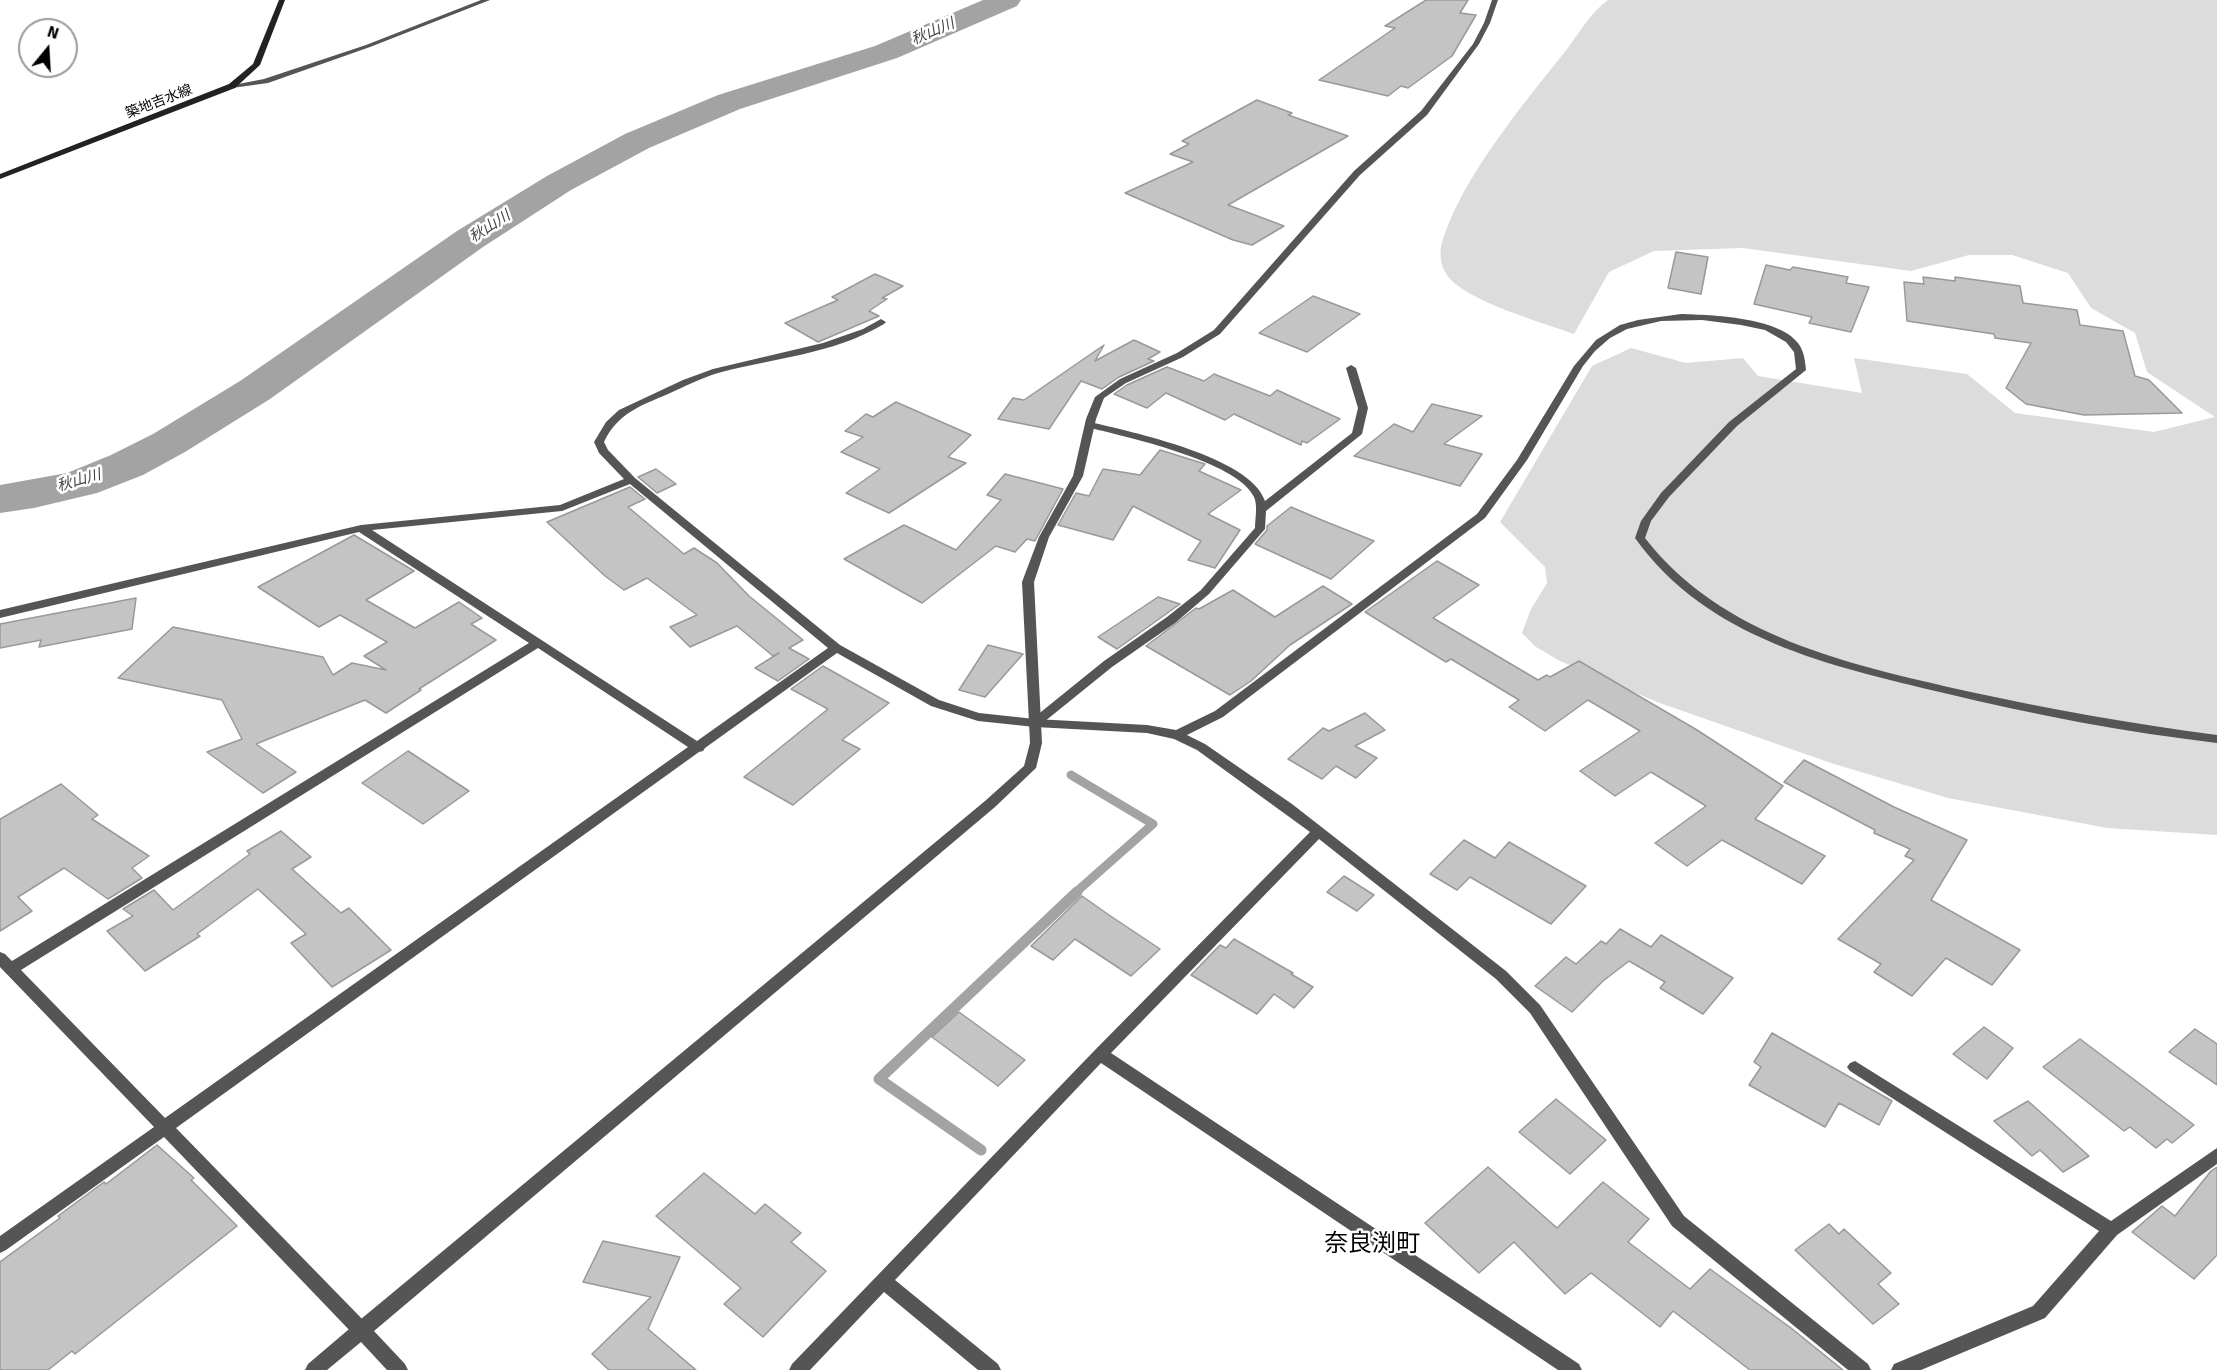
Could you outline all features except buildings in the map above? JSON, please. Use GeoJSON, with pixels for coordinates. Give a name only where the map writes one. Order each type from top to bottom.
{"type":"FeatureCollection","features":[{"type":"Feature","properties":{"kind":"main road","name":"築地吉水線"},"geometry":{"type":"LineString","coordinates":[[0,177],[232,86],[256,65],[282,0]]}},
{"type":"Feature","properties":{"kind":"street"},"geometry":{"type":"LineString","coordinates":[[232,86],[265,81],[359,49],[487,0]]}},
{"type":"Feature","properties":{"kind":"street"},"geometry":{"type":"LineString","coordinates":[[314,1370],[1030,768],[1036,743],[1028,582],[1044,537],[1078,476],[1090,425],[1100,397],[1123,381],[1180,355],[1217,332],[1357,173],[1424,113],[1476,44],[1496,0]]}},
{"type":"Feature","properties":{"kind":"street"},"geometry":{"type":"LineString","coordinates":[[1177,735],[1218,714],[1481,516],[1503,491],[1580,364],[1605,337],[1632,323],[1687,318],[1725,320],[1777,331],[1790,338],[1802,358],[1802,370],[1733,424],[1665,495],[1646,521],[1640,538],[1657,563],[1700,597],[1753,630],[1806,652],[1877,673],[2002,703],[2132,729],[2217,739]]}},
{"type":"Feature","properties":{"kind":"street"},"geometry":{"type":"LineString","coordinates":[[882,322],[871,330],[825,345],[713,372],[621,411],[605,429],[599,442],[603,451],[631,480],[836,648],[935,703],[978,717],[1035,723],[1147,729],[1177,735],[1201,747],[1318,832],[1501,975],[1535,1008],[1678,1221],[1862,1370]]}},
{"type":"Feature","properties":{"kind":"street"},"geometry":{"type":"LineString","coordinates":[[1260,510],[1357,434],[1364,408],[1351,368]]}},
{"type":"Feature","properties":{"kind":"street"},"geometry":{"type":"LineString","coordinates":[[1035,723],[1108,664],[1171,620],[1205,592],[1260,529],[1259,496],[1246,479],[1187,451],[1090,425]]}},
{"type":"Feature","properties":{"kind":"street"},"geometry":{"type":"LineString","coordinates":[[0,614],[361,528],[562,508],[631,480]]}},
{"type":"Feature","properties":{"kind":"street"},"geometry":{"type":"LineString","coordinates":[[361,528],[699,748]]}},
{"type":"Feature","properties":{"kind":"street"},"geometry":{"type":"LineString","coordinates":[[399,1370],[5,963],[538,643]]}},
{"type":"Feature","properties":{"kind":"street"},"geometry":{"type":"LineString","coordinates":[[0,1245],[836,648]]}},
{"type":"Feature","properties":{"kind":"street"},"geometry":{"type":"LineString","coordinates":[[798,1370],[1100,1054],[1318,832]]}},
{"type":"Feature","properties":{"kind":"street"},"geometry":{"type":"LineString","coordinates":[[1100,1054],[1573,1370]]}},
{"type":"Feature","properties":{"kind":"street"},"geometry":{"type":"LineString","coordinates":[[1855,1067],[2111,1230]]}},
{"type":"Feature","properties":{"kind":"street"},"geometry":{"type":"LineString","coordinates":[[1900,1370],[2039,1312],[2111,1230],[2217,1155]]}},
{"type":"Feature","properties":{"kind":"street"},"geometry":{"type":"LineString","coordinates":[[883,1281],[992,1370]]}},
{"type":"Feature","properties":{"kind":"shaded area"},"geometry":{"type":"Polygon","coordinates":[[[1608,0],[2217,0],[2217,835],[2107,828],[1948,798],[1831,763],[1657,702],[1560,661],[1536,647],[1522,633],[1531,609],[1547,583],[1545,567],[1500,522],[1592,366],[1631,348],[1686,363],[1743,358],[1758,376],[1862,393],[1854,358],[1967,374],[2015,413],[2154,432],[2215,417],[2147,372],[2135,333],[2091,308],[2068,273],[2012,255],[1969,255],[1911,271],[1743,248],[1654,251],[1609,272],[1574,334],[1506,310],[1456,285],[1444,271],[1441,261],[1442,241],[1467,187],[1515,115],[1591,17],[1608,0]]]}},
{"type":"Feature","properties":{"kind":"waterway","name":"秋山川"},"geometry":{"type":"LineString","coordinates":[[0,499],[81,483],[127,465],[169,443],[255,390],[470,239],[559,183],[637,141],[729,102],[886,52],[1007,0]]}},
{"type":"Feature","properties":{"kind":"waterway"},"geometry":{"type":"LineString","coordinates":[[1071,775],[1153,824],[1075,893]]}},
{"type":"Feature","properties":{"kind":"waterway"},"geometry":{"type":"LineString","coordinates":[[981,1150],[879,1079],[1077,892]]}},
{"type":"Feature","properties":{"kind":"district","name":"奈良渕町"},"geometry":{"type":"Point","coordinates":[1372,1245]}}]}
